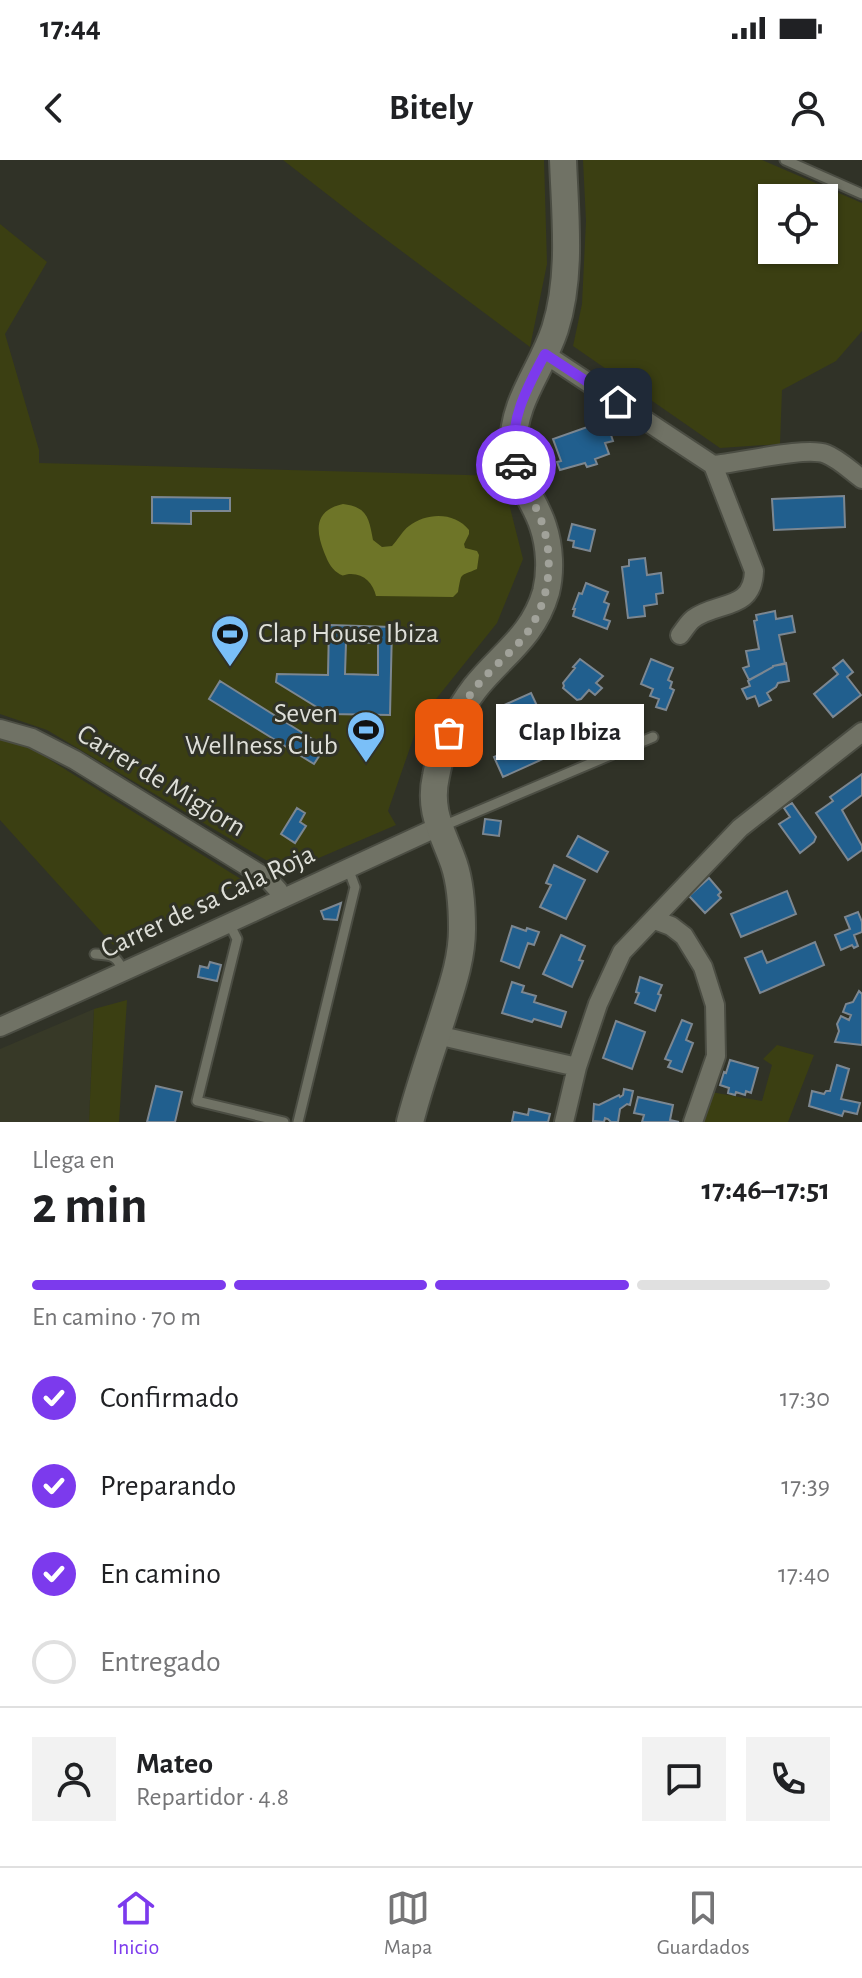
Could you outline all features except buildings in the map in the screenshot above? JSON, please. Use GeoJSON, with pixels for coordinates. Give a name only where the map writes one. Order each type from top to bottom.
{"type":"FeatureCollection","features":[{"type":"Feature","properties":{"kind":"street"},"geometry":{"type":"LineString","coordinates":[[410,1122],[457,973],[462,933],[461,893],[454,863],[438,827],[434,803],[442,749],[456,718],[474,690],[523,638],[538,615],[546,589],[549,563],[543,526],[517,469],[513,451],[515,421],[556,327],[565,282],[563,160]]}},
{"type":"Feature","properties":{"kind":"street"},"geometry":{"type":"LineString","coordinates":[[545,354],[713,465],[754,571],[754,583],[747,596],[693,620],[680,635]]}},
{"type":"Feature","properties":{"kind":"street"},"geometry":{"type":"LineString","coordinates":[[713,465],[806,451],[825,453],[862,479]]}},
{"type":"Feature","properties":{"kind":"street","name":"Carrer de Migjorn"},"geometry":{"type":"LineString","coordinates":[[0,729],[32,738],[75,760],[268,879],[281,898]]}},
{"type":"Feature","properties":{"kind":"street"},"geometry":{"type":"LineString","coordinates":[[564,1122],[577,1067],[598,1004],[622,952],[740,828],[862,732]]}},
{"type":"Feature","properties":{"kind":"street","name":"Carrer de sa Cala Roja"},"geometry":{"type":"LineString","coordinates":[[0,1027],[438,827]]}},
{"type":"Feature","properties":{"kind":"street"},"geometry":{"type":"LineString","coordinates":[[655,920],[671,926],[684,936],[703,967],[715,1005],[716,1056],[693,1122]]}},
{"type":"Feature","properties":{"kind":"street"},"geometry":{"type":"LineString","coordinates":[[437,1035],[577,1067]]}},
{"type":"Feature","properties":{"kind":"lane"},"geometry":{"type":"LineString","coordinates":[[785,160],[862,194]]}},
{"type":"Feature","properties":{"kind":"lane"},"geometry":{"type":"LineString","coordinates":[[438,827],[653,737]]}},
{"type":"Feature","properties":{"kind":"lane"},"geometry":{"type":"LineString","coordinates":[[298,1122],[355,887],[348,868]]}},
{"type":"Feature","properties":{"kind":"lane"},"geometry":{"type":"LineString","coordinates":[[229,923],[237,939],[197,1101],[284,1122]]}},
{"type":"Feature","properties":{"kind":"lane"},"geometry":{"type":"LineString","coordinates":[[95,954],[111,955],[120,961],[123,973]]}},
{"type":"Feature","properties":{"kind":"shaded area"},"geometry":{"type":"Polygon","coordinates":[[[283,160],[544,160],[547,264],[530,347],[368,226],[283,160]]]}},
{"type":"Feature","properties":{"kind":"shaded area"},"geometry":{"type":"Polygon","coordinates":[[[583,160],[762,160],[818,184],[758,184],[758,264],[838,264],[838,193],[862,203],[862,331],[836,361],[782,390],[780,444],[720,448],[573,346],[582,304],[586,221],[583,160]]]}},
{"type":"Feature","properties":{"kind":"shaded area","name":"Clap House Ibiza"},"geometry":{"type":"Polygon","coordinates":[[[0,224],[47,262],[5,334],[39,450],[39,463],[502,476],[523,559],[497,623],[420,719],[388,811],[396,825],[286,872],[47,730],[0,714],[0,224]]]}},
{"type":"Feature","properties":{"kind":"shaded area"},"geometry":{"type":"Polygon","coordinates":[[[343,504],[358,508],[366,515],[373,540],[382,547],[392,546],[407,528],[424,518],[440,516],[456,520],[469,530],[464,544],[465,548],[477,551],[477,569],[462,576],[458,592],[453,597],[376,596],[373,587],[363,577],[342,575],[335,571],[324,552],[319,536],[322,516],[343,504]]]}},
{"type":"Feature","properties":{"kind":"shaded area"},"geometry":{"type":"Polygon","coordinates":[[[0,740],[23,743],[244,881],[113,945],[0,820],[0,740]]]}},
{"type":"Feature","properties":{"kind":"shaded area"},"geometry":{"type":"Polygon","coordinates":[[[127,1000],[119,1122],[89,1122],[94,1009],[127,1000]]]}},
{"type":"Feature","properties":{"kind":"shaded area"},"geometry":{"type":"Polygon","coordinates":[[[94,1009],[89,1122],[0,1122],[0,1049],[94,1009]]]}},
{"type":"Feature","properties":{"kind":"shaded area"},"geometry":{"type":"Polygon","coordinates":[[[777,1045],[814,1055],[788,1122],[703,1122],[711,1092],[762,1101],[772,1065],[763,1059],[777,1045]]]}},
{"type":"Feature","properties":{"kind":"way so far"},"geometry":{"type":"LineString","coordinates":[[449,733],[474,690],[523,638],[538,615],[546,589],[549,563],[543,526],[516,465]]}},
{"type":"Feature","properties":{"kind":"place","name":"Clap House Ibiza"},"geometry":{"type":"Point","coordinates":[230,668]}},
{"type":"Feature","properties":{"kind":"place","name":"Clap Ibiza"},"geometry":{"type":"Point","coordinates":[449,733]}},
{"type":"Feature","properties":{"kind":"place","name":"Seven Wellness Club"},"geometry":{"type":"Point","coordinates":[366,764]}},
{"type":"Feature","properties":{"kind":"route"},"geometry":{"type":"LineString","coordinates":[[516,465],[513,451],[515,421],[527,388],[545,354],[618,402]]}}]}
